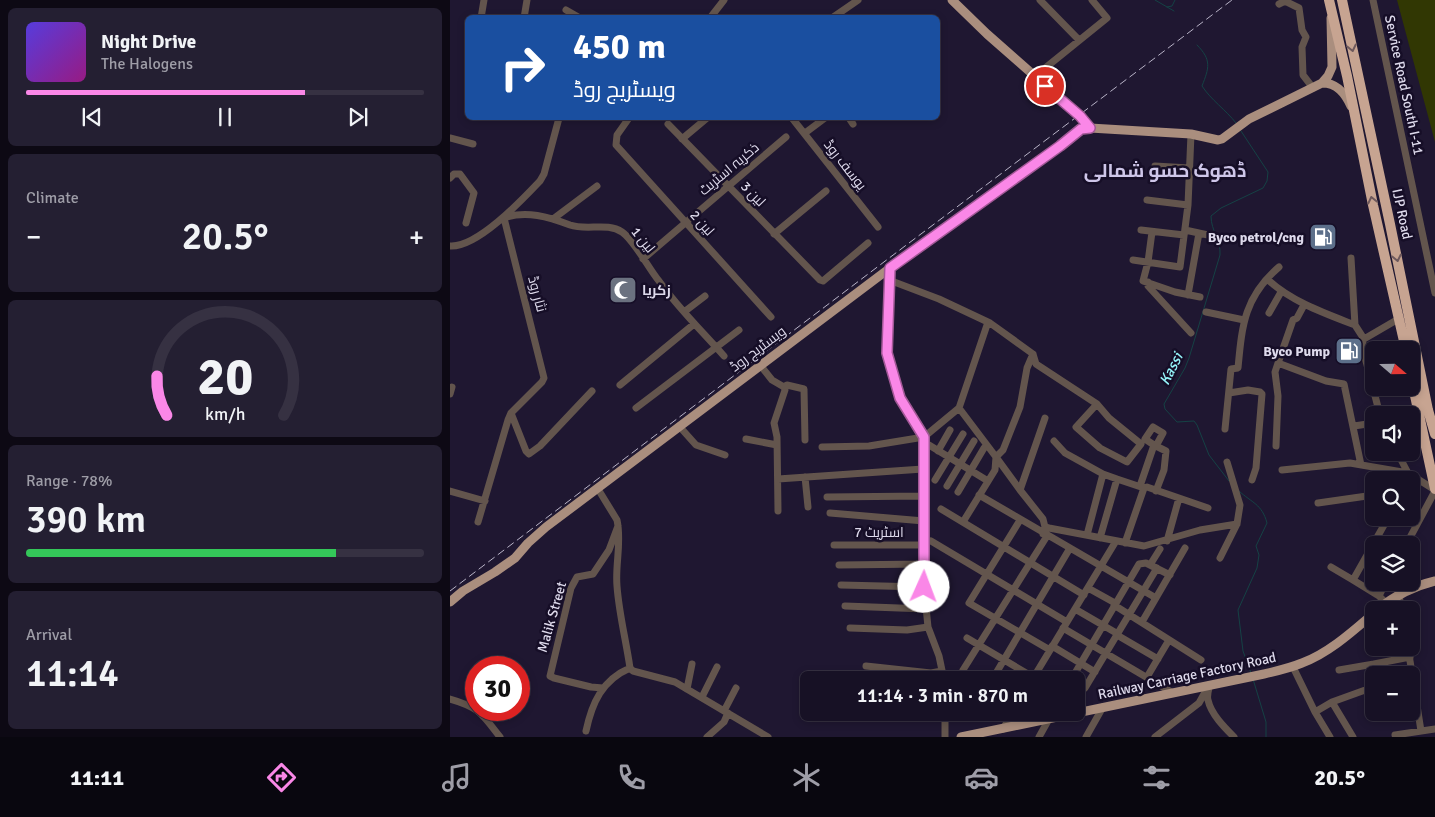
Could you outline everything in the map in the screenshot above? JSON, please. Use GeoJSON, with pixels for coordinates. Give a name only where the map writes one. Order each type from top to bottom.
{"type":"FeatureCollection","features":[{"type":"Feature","properties":{"kind":"highway","name":"IJP Road"},"geometry":{"type":"LineString","coordinates":[[1342,0],[1428,410],[1435,434]]}},
{"type":"Feature","properties":{"kind":"highway","name":"IJP Road"},"geometry":{"type":"LineString","coordinates":[[1330,5],[1404,341]]}},
{"type":"Feature","properties":{"kind":"highway"},"geometry":{"type":"LineString","coordinates":[[1378,226],[1390,224]]}},
{"type":"Feature","properties":{"kind":"highway"},"geometry":{"type":"LineString","coordinates":[[1415,396],[1435,490]]}},
{"type":"Feature","properties":{"kind":"main road"},"geometry":{"type":"LineString","coordinates":[[952,0],[1034,77],[1080,116],[1090,128],[1191,134],[1218,140],[1232,133],[1251,119],[1322,83],[1328,76],[1332,67],[1330,5]]}},
{"type":"Feature","properties":{"kind":"main road"},"geometry":{"type":"LineString","coordinates":[[1322,83],[1334,85],[1341,91],[1356,117]]}},
{"type":"Feature","properties":{"kind":"main road","name":"ویسٹریج روڈ"},"geometry":{"type":"LineString","coordinates":[[450,602],[464,590],[496,572],[515,558],[546,527],[890,268],[1081,129],[1090,128]]}},
{"type":"Feature","properties":{"kind":"main road"},"geometry":{"type":"LineString","coordinates":[[1390,601],[1421,584],[1435,581]]}},
{"type":"Feature","properties":{"kind":"main road","name":"Railway Carriage Factory Road"},"geometry":{"type":"LineString","coordinates":[[1085,711],[1242,679],[1304,663],[1321,653],[1365,620]]}},
{"type":"Feature","properties":{"kind":"main road","name":"Railway Carriage Factory Road"},"geometry":{"type":"LineString","coordinates":[[961,737],[1034,721]]}},
{"type":"Feature","properties":{"kind":"street"},"geometry":{"type":"LineString","coordinates":[[482,15],[484,0]]}},
{"type":"Feature","properties":{"kind":"street"},"geometry":{"type":"LineString","coordinates":[[524,15],[527,0]]}},
{"type":"Feature","properties":{"kind":"street"},"geometry":{"type":"LineString","coordinates":[[712,15],[724,0]]}},
{"type":"Feature","properties":{"kind":"street"},"geometry":{"type":"LineString","coordinates":[[838,15],[858,0]]}},
{"type":"Feature","properties":{"kind":"street"},"geometry":{"type":"LineString","coordinates":[[1040,0],[1079,40]]}},
{"type":"Feature","properties":{"kind":"street"},"geometry":{"type":"LineString","coordinates":[[1034,77],[1107,18],[1092,0]]}},
{"type":"Feature","properties":{"kind":"street","name":"Service Road South I-11"},"geometry":{"type":"LineString","coordinates":[[1373,0],[1435,293]]}},
{"type":"Feature","properties":{"kind":"street"},"geometry":{"type":"LineString","coordinates":[[1278,4],[1285,1],[1299,8],[1302,30],[1306,37],[1302,47],[1303,75],[1313,88]]}},
{"type":"Feature","properties":{"kind":"street"},"geometry":{"type":"LineString","coordinates":[[566,10],[575,15]]}},
{"type":"Feature","properties":{"kind":"street"},"geometry":{"type":"LineString","coordinates":[[450,246],[457,246],[474,239],[504,218],[540,181],[544,174],[558,120]]}},
{"type":"Feature","properties":{"kind":"street","name":"لین 2"},"geometry":{"type":"LineString","coordinates":[[628,120],[617,135],[616,145],[770,317]]}},
{"type":"Feature","properties":{"kind":"street"},"geometry":{"type":"LineString","coordinates":[[682,139],[705,120]]}},
{"type":"Feature","properties":{"kind":"street","name":"یوسف روڈ"},"geometry":{"type":"LineString","coordinates":[[794,120],[878,227]]}},
{"type":"Feature","properties":{"kind":"street"},"geometry":{"type":"LineString","coordinates":[[805,133],[822,120]]}},
{"type":"Feature","properties":{"kind":"street","name":"لین 3"},"geometry":{"type":"LineString","coordinates":[[668,124],[820,280],[823,281],[868,243]]}},
{"type":"Feature","properties":{"kind":"street"},"geometry":{"type":"LineString","coordinates":[[1180,267],[1188,204],[1191,134]]}},
{"type":"Feature","properties":{"kind":"street","name":"ذکریہ اسٹریٹ"},"geometry":{"type":"LineString","coordinates":[[643,259],[786,137]]}},
{"type":"Feature","properties":{"kind":"street"},"geometry":{"type":"LineString","coordinates":[[450,138],[473,144]]}},
{"type":"Feature","properties":{"kind":"street"},"geometry":{"type":"LineString","coordinates":[[1155,166],[1189,168]]}},
{"type":"Feature","properties":{"kind":"street"},"geometry":{"type":"LineString","coordinates":[[450,178],[454,174],[460,174],[474,193],[466,223]]}},
{"type":"Feature","properties":{"kind":"street"},"geometry":{"type":"LineString","coordinates":[[553,219],[597,186]]}},
{"type":"Feature","properties":{"kind":"street"},"geometry":{"type":"LineString","coordinates":[[774,234],[826,191]]}},
{"type":"Feature","properties":{"kind":"street"},"geometry":{"type":"LineString","coordinates":[[1147,200],[1188,204]]}},
{"type":"Feature","properties":{"kind":"street","name":"لین 1"},"geometry":{"type":"LineString","coordinates":[[504,218],[523,214],[553,219],[577,227],[607,228],[623,233],[659,282],[724,356]]}},
{"type":"Feature","properties":{"kind":"street","name":"نثار روڈ"},"geometry":{"type":"LineString","coordinates":[[504,218],[544,378],[511,412]]}},
{"type":"Feature","properties":{"kind":"street"},"geometry":{"type":"LineString","coordinates":[[1141,230],[1208,235]]}},
{"type":"Feature","properties":{"kind":"street"},"geometry":{"type":"LineString","coordinates":[[1152,232],[1148,262],[1143,280],[1188,295],[1200,297]]}},
{"type":"Feature","properties":{"kind":"street"},"geometry":{"type":"LineString","coordinates":[[1188,295],[1198,233]]}},
{"type":"Feature","properties":{"kind":"street"},"geometry":{"type":"LineString","coordinates":[[1351,258],[1355,325],[1364,340]]}},
{"type":"Feature","properties":{"kind":"street"},"geometry":{"type":"LineString","coordinates":[[1133,260],[1192,270]]}},
{"type":"Feature","properties":{"kind":"street"},"geometry":{"type":"LineString","coordinates":[[1225,429],[1231,369],[1238,368],[1244,320],[1252,298],[1278,267]]}},
{"type":"Feature","properties":{"kind":"street"},"geometry":{"type":"LineString","coordinates":[[890,268],[887,353],[900,398],[924,437],[924,521],[927,543],[924,587],[928,627],[939,656],[942,671]]}},
{"type":"Feature","properties":{"kind":"street"},"geometry":{"type":"LineString","coordinates":[[1267,279],[1282,292],[1304,305],[1355,325]]}},
{"type":"Feature","properties":{"kind":"street"},"geometry":{"type":"LineString","coordinates":[[889,280],[938,299],[988,322],[1033,354],[1036,364],[1096,404],[1109,418],[1140,444],[1127,462],[1100,448],[1076,427],[1096,404]]}},
{"type":"Feature","properties":{"kind":"street"},"geometry":{"type":"LineString","coordinates":[[1148,282],[1148,286],[1191,333]]}},
{"type":"Feature","properties":{"kind":"street"},"geometry":{"type":"LineString","coordinates":[[1269,313],[1282,292]]}},
{"type":"Feature","properties":{"kind":"street"},"geometry":{"type":"LineString","coordinates":[[684,312],[704,296]]}},
{"type":"Feature","properties":{"kind":"street"},"geometry":{"type":"LineString","coordinates":[[1276,446],[1278,396],[1275,372],[1280,364],[1293,320],[1297,318],[1304,305]]}},
{"type":"Feature","properties":{"kind":"street"},"geometry":{"type":"LineString","coordinates":[[1206,312],[1244,320]]}},
{"type":"Feature","properties":{"kind":"street"},"geometry":{"type":"LineString","coordinates":[[1365,360],[1361,346],[1364,340],[1400,318]]}},
{"type":"Feature","properties":{"kind":"street"},"geometry":{"type":"LineString","coordinates":[[822,447],[869,446],[924,437],[959,408],[988,322]]}},
{"type":"Feature","properties":{"kind":"street"},"geometry":{"type":"LineString","coordinates":[[620,385],[694,324]]}},
{"type":"Feature","properties":{"kind":"street"},"geometry":{"type":"LineString","coordinates":[[636,408],[739,330]]}},
{"type":"Feature","properties":{"kind":"street"},"geometry":{"type":"LineString","coordinates":[[963,522],[994,470],[996,457],[1003,450],[1020,407],[1027,368],[1033,354]]}},
{"type":"Feature","properties":{"kind":"street"},"geometry":{"type":"LineString","coordinates":[[1280,364],[1326,381],[1344,384],[1361,465]]}},
{"type":"Feature","properties":{"kind":"street"},"geometry":{"type":"LineString","coordinates":[[760,365],[772,380],[784,387],[787,385],[804,389],[804,440]]}},
{"type":"Feature","properties":{"kind":"street"},"geometry":{"type":"LineString","coordinates":[[778,511],[777,437],[774,423],[785,390],[784,387]]}},
{"type":"Feature","properties":{"kind":"street"},"geometry":{"type":"LineString","coordinates":[[1229,393],[1248,390],[1262,394],[1256,468],[1252,480]]}},
{"type":"Feature","properties":{"kind":"street"},"geometry":{"type":"LineString","coordinates":[[511,412],[526,451],[529,454],[540,446],[592,391]]}},
{"type":"Feature","properties":{"kind":"street"},"geometry":{"type":"LineString","coordinates":[[959,408],[1043,519],[1045,532],[1031,562],[963,670]]}},
{"type":"Feature","properties":{"kind":"street"},"geometry":{"type":"LineString","coordinates":[[478,522],[511,412]]}},
{"type":"Feature","properties":{"kind":"street"},"geometry":{"type":"LineString","coordinates":[[1020,490],[1045,418]]}},
{"type":"Feature","properties":{"kind":"street"},"geometry":{"type":"LineString","coordinates":[[1354,426],[1365,424]]}},
{"type":"Feature","properties":{"kind":"street"},"geometry":{"type":"LineString","coordinates":[[679,426],[696,445],[725,455]]}},
{"type":"Feature","properties":{"kind":"street"},"geometry":{"type":"LineString","coordinates":[[938,450],[950,430]]}},
{"type":"Feature","properties":{"kind":"street"},"geometry":{"type":"LineString","coordinates":[[935,480],[963,434]]}},
{"type":"Feature","properties":{"kind":"street"},"geometry":{"type":"LineString","coordinates":[[746,439],[777,445]]}},
{"type":"Feature","properties":{"kind":"street"},"geometry":{"type":"LineString","coordinates":[[947,486],[974,441]]}},
{"type":"Feature","properties":{"kind":"street"},"geometry":{"type":"LineString","coordinates":[[1054,441],[1065,453],[1103,474],[1208,508]]}},
{"type":"Feature","properties":{"kind":"street"},"geometry":{"type":"LineString","coordinates":[[929,445],[988,480]]}},
{"type":"Feature","properties":{"kind":"street"},"geometry":{"type":"LineString","coordinates":[[1125,543],[1155,445],[1166,451],[1164,470],[1156,491]]}},
{"type":"Feature","properties":{"kind":"street"},"geometry":{"type":"LineString","coordinates":[[958,492],[984,448]]}},
{"type":"Feature","properties":{"kind":"street"},"geometry":{"type":"LineString","coordinates":[[1220,558],[1237,524],[1240,505],[1227,462]]}},
{"type":"Feature","properties":{"kind":"street"},"geometry":{"type":"LineString","coordinates":[[1282,470],[1350,463],[1387,471]]}},
{"type":"Feature","properties":{"kind":"street"},"geometry":{"type":"LineString","coordinates":[[778,479],[923,469]]}},
{"type":"Feature","properties":{"kind":"street"},"geometry":{"type":"LineString","coordinates":[[1086,535],[1103,474]]}},
{"type":"Feature","properties":{"kind":"street"},"geometry":{"type":"LineString","coordinates":[[806,477],[808,506]]}},
{"type":"Feature","properties":{"kind":"street"},"geometry":{"type":"LineString","coordinates":[[1100,538],[1117,479]]}},
{"type":"Feature","properties":{"kind":"street"},"geometry":{"type":"LineString","coordinates":[[1411,536],[1435,490],[1420,482]]}},
{"type":"Feature","properties":{"kind":"street"},"geometry":{"type":"LineString","coordinates":[[598,489],[617,520],[618,525],[620,540],[616,584],[619,614],[630,668],[633,671],[675,682],[768,737]]}},
{"type":"Feature","properties":{"kind":"street"},"geometry":{"type":"LineString","coordinates":[[450,491],[485,500]]}},
{"type":"Feature","properties":{"kind":"street"},"geometry":{"type":"LineString","coordinates":[[979,495],[1156,598]]}},
{"type":"Feature","properties":{"kind":"street"},"geometry":{"type":"LineString","coordinates":[[827,497],[924,496]]}},
{"type":"Feature","properties":{"kind":"street"},"geometry":{"type":"LineString","coordinates":[[1318,504],[1365,496]]}},
{"type":"Feature","properties":{"kind":"street"},"geometry":{"type":"LineString","coordinates":[[1166,541],[1179,498]]}},
{"type":"Feature","properties":{"kind":"street"},"geometry":{"type":"LineString","coordinates":[[941,509],[1084,595]]}},
{"type":"Feature","properties":{"kind":"street"},"geometry":{"type":"LineString","coordinates":[[830,513],[924,521]]}},
{"type":"Feature","properties":{"kind":"street"},"geometry":{"type":"LineString","coordinates":[[1020,520],[969,603],[1020,633],[1094,672]]}},
{"type":"Feature","properties":{"kind":"street"},"geometry":{"type":"LineString","coordinates":[[1045,532],[1086,535],[1144,546],[1200,530],[1237,524]]}},
{"type":"Feature","properties":{"kind":"street","name":"Malik Street"},"geometry":{"type":"LineString","coordinates":[[602,688],[550,676],[571,588],[577,577],[593,574],[609,550],[618,525]]}},
{"type":"Feature","properties":{"kind":"street"},"geometry":{"type":"LineString","coordinates":[[1353,580],[1383,526]]}},
{"type":"Feature","properties":{"kind":"street"},"geometry":{"type":"LineString","coordinates":[[1037,671],[1116,541]]}},
{"type":"Feature","properties":{"kind":"street"},"geometry":{"type":"LineString","coordinates":[[927,543],[986,574],[1037,604],[1091,644],[1173,693]]}},
{"type":"Feature","properties":{"kind":"street","name":"اسٹریٹ 7"},"geometry":{"type":"LineString","coordinates":[[834,545],[927,543]]}},
{"type":"Feature","properties":{"kind":"street"},"geometry":{"type":"LineString","coordinates":[[997,671],[1070,548]]}},
{"type":"Feature","properties":{"kind":"street"},"geometry":{"type":"LineString","coordinates":[[1142,622],[1185,548]]}},
{"type":"Feature","properties":{"kind":"street"},"geometry":{"type":"LineString","coordinates":[[1085,688],[1143,591],[1160,549]]}},
{"type":"Feature","properties":{"kind":"street"},"geometry":{"type":"LineString","coordinates":[[1076,671],[1139,564],[1143,563],[1154,566],[1170,575]]}},
{"type":"Feature","properties":{"kind":"street"},"geometry":{"type":"LineString","coordinates":[[839,564],[925,564]]}},
{"type":"Feature","properties":{"kind":"street"},"geometry":{"type":"LineString","coordinates":[[1332,567],[1384,601]]}},
{"type":"Feature","properties":{"kind":"street"},"geometry":{"type":"LineString","coordinates":[[841,585],[924,587]]}},
{"type":"Feature","properties":{"kind":"street"},"geometry":{"type":"LineString","coordinates":[[1088,588],[1201,660]]}},
{"type":"Feature","properties":{"kind":"street"},"geometry":{"type":"LineString","coordinates":[[1379,596],[1382,591]]}},
{"type":"Feature","properties":{"kind":"street"},"geometry":{"type":"LineString","coordinates":[[1399,596],[1400,601]]}},
{"type":"Feature","properties":{"kind":"street"},"geometry":{"type":"LineString","coordinates":[[845,606],[926,608]]}},
{"type":"Feature","properties":{"kind":"street"},"geometry":{"type":"LineString","coordinates":[[1075,609],[1103,624],[1158,660]]}},
{"type":"Feature","properties":{"kind":"street"},"geometry":{"type":"LineString","coordinates":[[850,628],[907,630],[928,627]]}},
{"type":"Feature","properties":{"kind":"street"},"geometry":{"type":"LineString","coordinates":[[967,638],[1020,671]]}},
{"type":"Feature","properties":{"kind":"street"},"geometry":{"type":"LineString","coordinates":[[1147,677],[1169,640]]}},
{"type":"Feature","properties":{"kind":"street"},"geometry":{"type":"LineString","coordinates":[[1339,670],[1410,657],[1421,731]]}},
{"type":"Feature","properties":{"kind":"street"},"geometry":{"type":"LineString","coordinates":[[688,689],[692,664]]}},
{"type":"Feature","properties":{"kind":"street"},"geometry":{"type":"LineString","coordinates":[[866,666],[912,671]]}},
{"type":"Feature","properties":{"kind":"street"},"geometry":{"type":"LineString","coordinates":[[1293,666],[1315,712],[1330,737]]}},
{"type":"Feature","properties":{"kind":"street"},"geometry":{"type":"LineString","coordinates":[[702,697],[717,667]]}},
{"type":"Feature","properties":{"kind":"street"},"geometry":{"type":"LineString","coordinates":[[586,731],[590,714],[602,688],[616,673],[630,668]]}},
{"type":"Feature","properties":{"kind":"street"},"geometry":{"type":"LineString","coordinates":[[1155,737],[1199,702],[1209,685]]}},
{"type":"Feature","properties":{"kind":"street"},"geometry":{"type":"LineString","coordinates":[[1209,685],[1208,700],[1220,723],[1234,737]]}},
{"type":"Feature","properties":{"kind":"street"},"geometry":{"type":"LineString","coordinates":[[707,737],[724,722],[736,688]]}},
{"type":"Feature","properties":{"kind":"street"},"geometry":{"type":"LineString","coordinates":[[1315,712],[1332,702],[1365,690]]}},
{"type":"Feature","properties":{"kind":"street"},"geometry":{"type":"LineString","coordinates":[[450,699],[469,704],[483,715],[500,737]]}},
{"type":"Feature","properties":{"kind":"street"},"geometry":{"type":"LineString","coordinates":[[1332,702],[1353,737]]}},
{"type":"Feature","properties":{"kind":"street"},"geometry":{"type":"LineString","coordinates":[[1086,737],[1103,708]]}},
{"type":"Feature","properties":{"kind":"street"},"geometry":{"type":"LineString","coordinates":[[945,721],[945,737]]}},
{"type":"Feature","properties":{"kind":"street"},"geometry":{"type":"LineString","coordinates":[[1003,729],[1008,721]]}},
{"type":"Feature","properties":{"kind":"street"},"geometry":{"type":"LineString","coordinates":[[1039,737],[1050,721]]}},
{"type":"Feature","properties":{"kind":"street"},"geometry":{"type":"LineString","coordinates":[[1395,735],[1435,729]]}},
{"type":"Feature","properties":{"kind":"green space"},"geometry":{"type":"Polygon","coordinates":[[[1397,0],[1435,0],[1435,142],[1397,0]]]}},
{"type":"Feature","properties":{"kind":"waterway","name":"Kassi"},"geometry":{"type":"LineString","coordinates":[[1155,0],[1174,11]]}},
{"type":"Feature","properties":{"kind":"waterway"},"geometry":{"type":"LineString","coordinates":[[1167,7],[1172,6],[1175,0]]}},
{"type":"Feature","properties":{"kind":"waterway","name":"Kassi"},"geometry":{"type":"LineString","coordinates":[[1197,45],[1205,55],[1208,64],[1202,86],[1236,123]]}},
{"type":"Feature","properties":{"kind":"waterway","name":"Kassi"},"geometry":{"type":"LineString","coordinates":[[1229,481],[1209,455],[1194,421],[1177,422],[1165,409],[1164,404],[1189,358],[1220,255],[1211,216],[1221,208],[1263,188],[1267,181],[1268,172],[1241,131]]}},
{"type":"Feature","properties":{"kind":"waterway","name":"Kassi"},"geometry":{"type":"LineString","coordinates":[[1239,491],[1256,504],[1267,523],[1256,546],[1259,555],[1257,568],[1238,610],[1243,651],[1251,673]]}},
{"type":"Feature","properties":{"kind":"waterway","name":"Kassi"},"geometry":{"type":"LineString","coordinates":[[1253,679],[1266,722],[1266,737]]}},
{"type":"Feature","properties":{"kind":"railway"},"geometry":{"type":"LineString","coordinates":[[450,591],[1232,0]]}},
{"type":"Feature","properties":{"kind":"place","name":"Byco petrol/cng"},"geometry":{"type":"Point","coordinates":[1323,237]}},
{"type":"Feature","properties":{"kind":"place","name":"زکریا"},"geometry":{"type":"Point","coordinates":[623,290]}},
{"type":"Feature","properties":{"kind":"place","name":"Byco Pump"},"geometry":{"type":"Point","coordinates":[1349,351]}},
{"type":"Feature","properties":{"kind":"district","name":"ڈھوک حسو شمالی"},"geometry":{"type":"Point","coordinates":[1165,171]}},
{"type":"Feature","properties":{"kind":"route"},"geometry":{"type":"LineString","coordinates":[[924,587],[924,437],[900,398],[887,353],[886,334],[890,268],[1081,129],[1090,128],[1080,116],[1045,86]]}}]}
